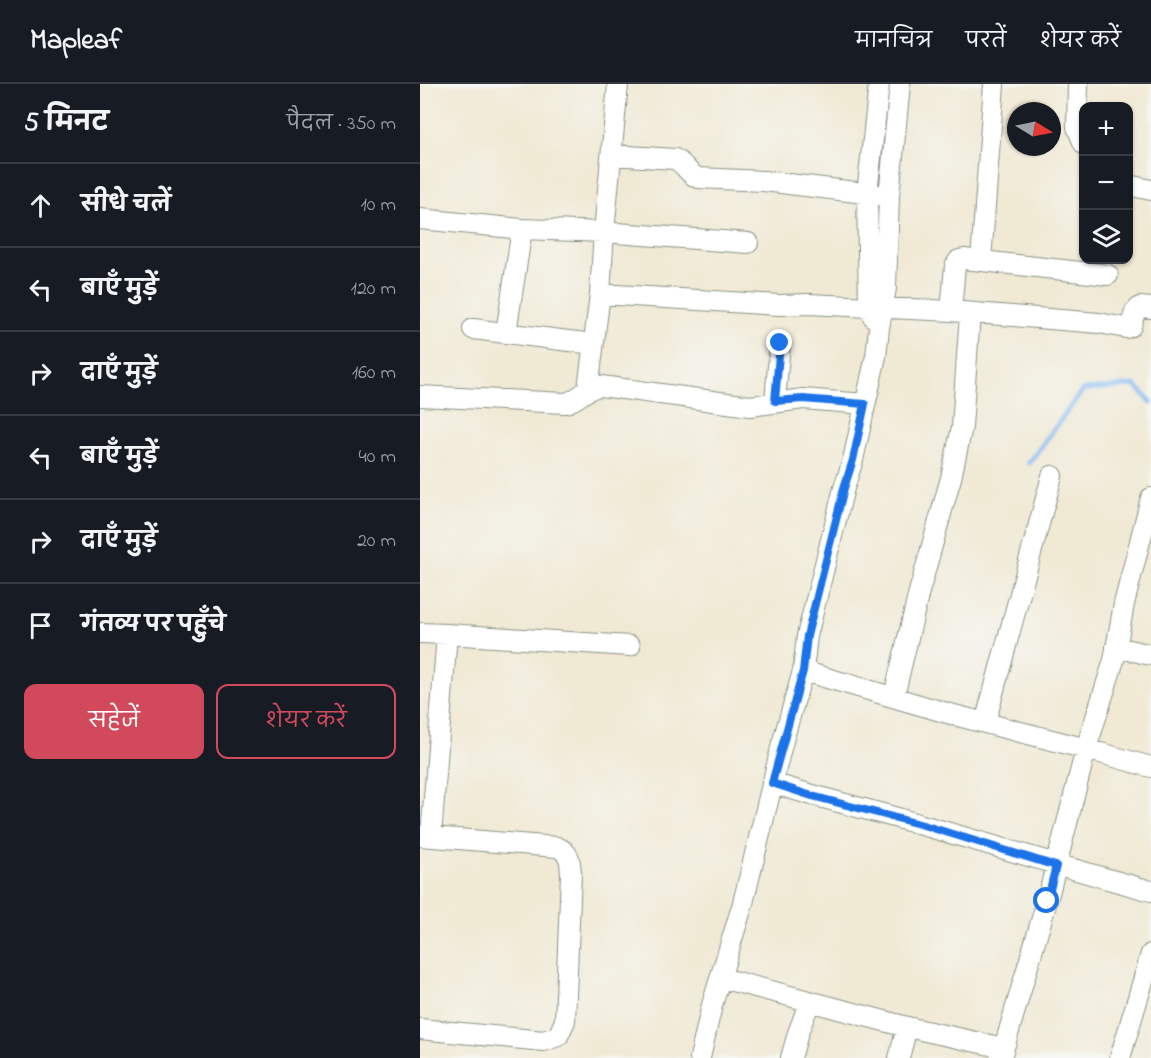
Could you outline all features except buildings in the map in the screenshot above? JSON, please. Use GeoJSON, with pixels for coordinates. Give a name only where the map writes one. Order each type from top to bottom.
{"type":"FeatureCollection","features":[{"type":"Feature","properties":{"kind":"street"},"geometry":{"type":"LineString","coordinates":[[588,389],[600,294],[618,84]]}},
{"type":"Feature","properties":{"kind":"street"},"geometry":{"type":"LineString","coordinates":[[700,1058],[803,671],[807,636],[853,460],[876,356],[879,328],[867,194],[879,84]]}},
{"type":"Feature","properties":{"kind":"street"},"geometry":{"type":"LineString","coordinates":[[876,307],[886,288],[889,196],[900,84]]}},
{"type":"Feature","properties":{"kind":"street"},"geometry":{"type":"LineString","coordinates":[[981,261],[994,84]]}},
{"type":"Feature","properties":{"kind":"street"},"geometry":{"type":"LineString","coordinates":[[1078,84],[1077,127],[1079,133]]}},
{"type":"Feature","properties":{"kind":"street"},"geometry":{"type":"LineString","coordinates":[[612,155],[675,159],[682,162],[690,175],[698,178],[764,181],[889,196]]}},
{"type":"Feature","properties":{"kind":"street"},"geometry":{"type":"LineString","coordinates":[[1133,186],[1151,190]]}},
{"type":"Feature","properties":{"kind":"street"},"geometry":{"type":"LineString","coordinates":[[420,219],[522,229],[604,232],[748,243]]}},
{"type":"Feature","properties":{"kind":"street"},"geometry":{"type":"LineString","coordinates":[[506,333],[522,229]]}},
{"type":"Feature","properties":{"kind":"street"},"geometry":{"type":"LineString","coordinates":[[894,696],[951,478],[962,427],[960,312],[955,266],[959,260],[964,259],[1108,276]]}},
{"type":"Feature","properties":{"kind":"street"},"geometry":{"type":"LineString","coordinates":[[600,294],[779,305],[960,312],[1099,323],[1126,328],[1131,326],[1135,312],[1140,308],[1151,308]]}},
{"type":"Feature","properties":{"kind":"street"},"geometry":{"type":"LineString","coordinates":[[473,329],[593,344]]}},
{"type":"Feature","properties":{"kind":"street"},"geometry":{"type":"LineString","coordinates":[[775,401],[780,343]]}},
{"type":"Feature","properties":{"kind":"street"},"geometry":{"type":"LineString","coordinates":[[420,396],[566,403],[588,389],[601,386],[750,406],[803,399],[863,412]]}},
{"type":"Feature","properties":{"kind":"street"},"geometry":{"type":"LineString","coordinates":[[985,723],[1052,476]]}},
{"type":"Feature","properties":{"kind":"street"},"geometry":{"type":"LineString","coordinates":[[721,978],[1002,1053],[1116,646],[1124,604],[1151,498]]}},
{"type":"Feature","properties":{"kind":"street"},"geometry":{"type":"LineString","coordinates":[[420,633],[630,646]]}},
{"type":"Feature","properties":{"kind":"street"},"geometry":{"type":"LineString","coordinates":[[420,1029],[544,1041],[558,1036],[565,1021],[571,873],[569,857],[564,850],[558,847],[426,836],[447,634]]}},
{"type":"Feature","properties":{"kind":"street"},"geometry":{"type":"LineString","coordinates":[[1116,646],[1151,655]]}},
{"type":"Feature","properties":{"kind":"street"},"geometry":{"type":"LineString","coordinates":[[803,671],[985,723],[1151,766]]}},
{"type":"Feature","properties":{"kind":"street"},"geometry":{"type":"LineString","coordinates":[[772,783],[812,796],[923,825],[1056,866],[1151,891]]}},
{"type":"Feature","properties":{"kind":"street"},"geometry":{"type":"LineString","coordinates":[[1120,1058],[1151,954]]}},
{"type":"Feature","properties":{"kind":"street"},"geometry":{"type":"LineString","coordinates":[[791,1058],[810,1001]]}},
{"type":"Feature","properties":{"kind":"street"},"geometry":{"type":"LineString","coordinates":[[899,1058],[907,1027]]}},
{"type":"Feature","properties":{"kind":"waterway"},"geometry":{"type":"LineString","coordinates":[[1029,463],[1083,390],[1135,385],[1151,402]]}},
{"type":"Feature","properties":{"kind":"route"},"geometry":{"type":"LineString","coordinates":[[780,343],[775,401],[803,399],[865,404],[853,460],[807,636],[803,671],[772,783],[812,796],[923,825],[1056,866],[1047,901]]}}]}
